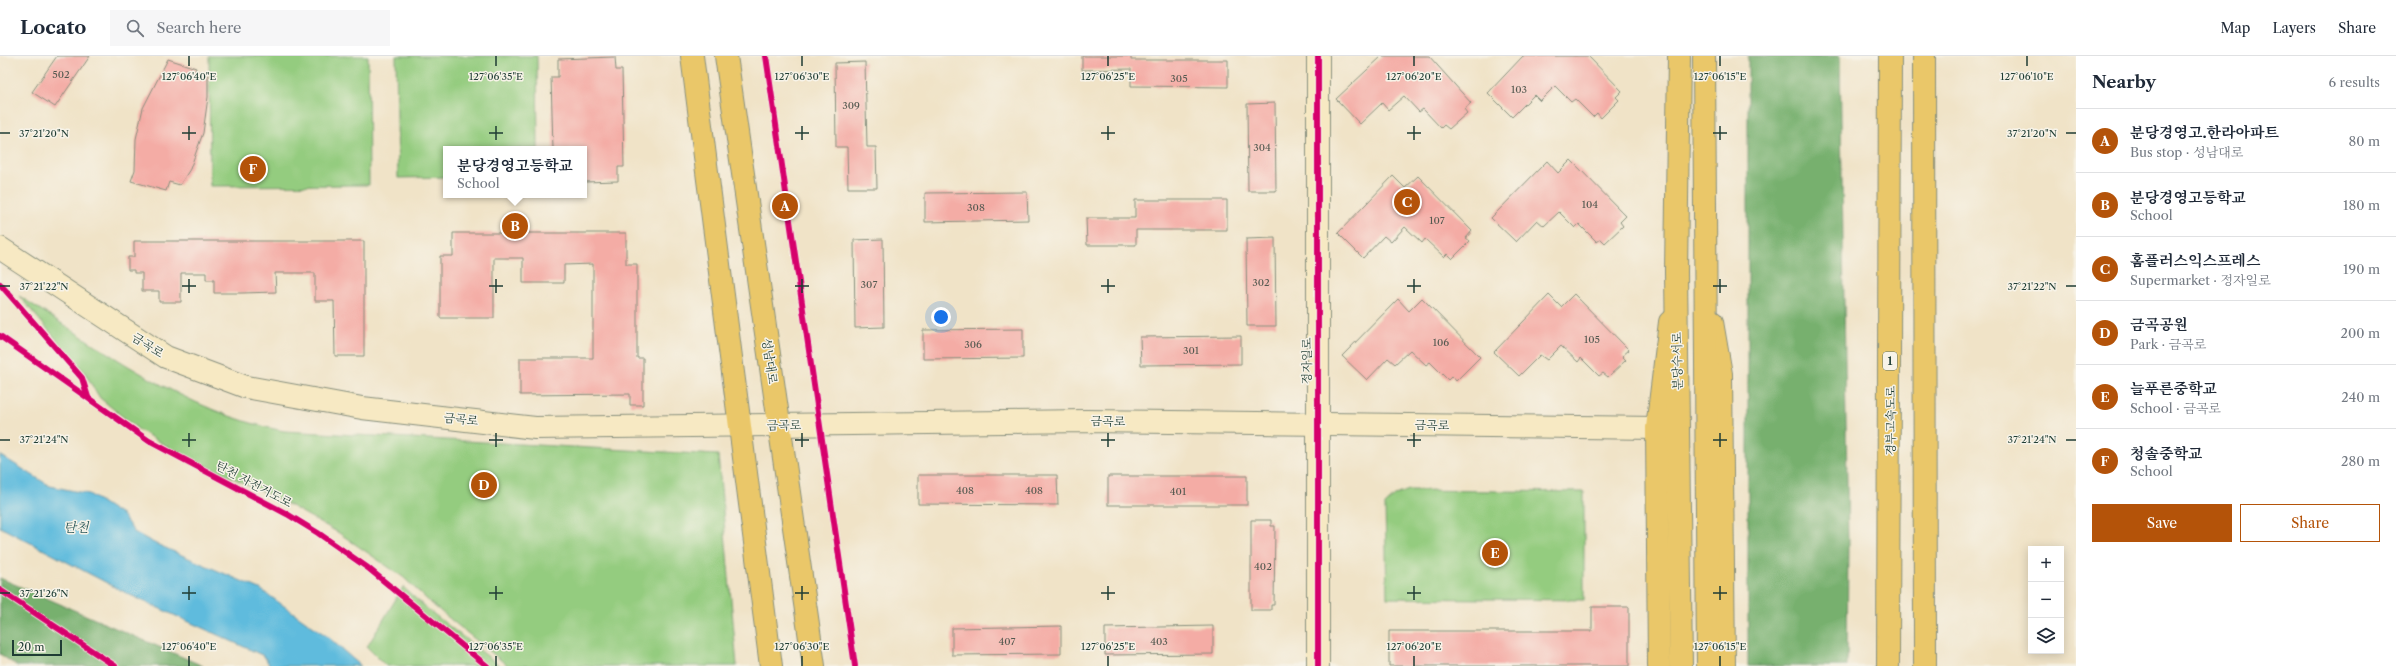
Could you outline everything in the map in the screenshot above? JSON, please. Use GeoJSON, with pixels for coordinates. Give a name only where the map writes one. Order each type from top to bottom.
{"type":"FeatureCollection","features":[{"type":"Feature","properties":{"kind":"main road"},"geometry":{"type":"LineString","coordinates":[[692,56],[771,666]]}},
{"type":"Feature","properties":{"kind":"main road","name":"성남대로"},"geometry":{"type":"LineString","coordinates":[[726,56],[814,666]]}},
{"type":"Feature","properties":{"kind":"main road","name":"정자일로"},"geometry":{"type":"LineString","coordinates":[[1318,56],[1318,666]]}},
{"type":"Feature","properties":{"kind":"main road","name":"분당수서로"},"geometry":{"type":"LineString","coordinates":[[1679,56],[1676,272],[1681,666]]}},
{"type":"Feature","properties":{"kind":"main road"},"geometry":{"type":"LineString","coordinates":[[1704,56],[1708,666]]}},
{"type":"Feature","properties":{"kind":"main road","name":"경부고속도로"},"geometry":{"type":"LineString","coordinates":[[1888,666],[1890,56]]}},
{"type":"Feature","properties":{"kind":"main road"},"geometry":{"type":"LineString","coordinates":[[1924,56],[1925,666]]}},
{"type":"Feature","properties":{"kind":"main road","name":"금곡로"},"geometry":{"type":"LineString","coordinates":[[0,248],[166,357],[246,387],[362,408],[535,428],[1086,421],[1658,428]]}},
{"type":"Feature","properties":{"kind":"main road"},"geometry":{"type":"LineString","coordinates":[[1659,666],[1658,428],[1676,272]]}},
{"type":"Feature","properties":{"kind":"main road"},"geometry":{"type":"LineString","coordinates":[[1705,284],[1721,374],[1724,666]]}},
{"type":"Feature","properties":{"kind":"green space"},"geometry":{"type":"Polygon","coordinates":[[[209,56],[368,56],[369,185],[210,186],[209,56]]]}},
{"type":"Feature","properties":{"kind":"green space"},"geometry":{"type":"Polygon","coordinates":[[[396,56],[537,56],[538,146],[443,146],[443,177],[398,178],[396,56]]]}},
{"type":"Feature","properties":{"kind":"green space"},"geometry":{"type":"Polygon","coordinates":[[[1748,56],[1840,56],[1848,542],[1847,666],[1748,666],[1748,56]]]}},
{"type":"Feature","properties":{"kind":"green space"},"geometry":{"type":"Polygon","coordinates":[[[19,296],[113,357],[179,394],[213,410],[248,422],[284,431],[718,455],[737,666],[508,666],[433,605],[403,577],[339,533],[275,497],[184,456],[139,430],[100,398],[82,369],[19,296]]]}},
{"type":"Feature","properties":{"kind":"green space"},"geometry":{"type":"Polygon","coordinates":[[[1409,490],[1584,492],[1584,600],[1387,598],[1385,505],[1396,495],[1409,490]]]}},
{"type":"Feature","properties":{"kind":"green space"},"geometry":{"type":"Polygon","coordinates":[[[0,578],[203,666],[17,666],[0,654],[0,578]]]}},
{"type":"Feature","properties":{"kind":"green space"},"geometry":{"type":"Polygon","coordinates":[[[403,587],[426,608],[500,666],[386,666],[367,647],[403,587]]]}},
{"type":"Feature","properties":{"kind":"water","name":"탄천"},"geometry":{"type":"Polygon","coordinates":[[[0,455],[50,486],[89,494],[123,516],[134,532],[154,543],[260,589],[328,637],[361,666],[270,666],[264,656],[130,595],[0,527],[0,455]]]}},
{"type":"Feature","properties":{"kind":"building"},"geometry":{"type":"Polygon","coordinates":[[[57,56],[90,56],[55,107],[32,92],[57,56]]]}},
{"type":"Feature","properties":{"kind":"building"},"geometry":{"type":"Polygon","coordinates":[[[1082,56],[1131,56],[1131,60],[1228,60],[1228,87],[1131,86],[1131,69],[1082,70],[1082,56]]]}},
{"type":"Feature","properties":{"kind":"building"},"geometry":{"type":"Polygon","coordinates":[[[1382,56],[1429,56],[1471,103],[1464,109],[1467,113],[1449,129],[1444,125],[1441,128],[1423,109],[1419,112],[1404,96],[1388,110],[1382,103],[1360,124],[1336,99],[1382,56]]]}},
{"type":"Feature","properties":{"kind":"building"},"geometry":{"type":"Polygon","coordinates":[[[1523,56],[1588,56],[1622,91],[1616,97],[1619,100],[1601,118],[1597,113],[1593,117],[1575,99],[1571,102],[1555,86],[1540,101],[1534,95],[1512,117],[1488,93],[1523,56]]]}},
{"type":"Feature","properties":{"kind":"building"},"geometry":{"type":"Polygon","coordinates":[[[615,57],[616,70],[622,70],[624,167],[618,167],[618,181],[587,182],[587,146],[553,146],[551,77],[558,77],[558,59],[615,57]]]}},
{"type":"Feature","properties":{"kind":"building"},"geometry":{"type":"Polygon","coordinates":[[[168,59],[196,68],[195,71],[208,75],[208,97],[203,133],[190,169],[180,185],[169,182],[166,191],[131,181],[135,170],[136,139],[143,108],[168,59]]]}},
{"type":"Feature","properties":{"kind":"building"},"geometry":{"type":"Polygon","coordinates":[[[865,62],[867,147],[876,147],[877,188],[848,188],[847,147],[836,147],[835,63],[865,62]]]}},
{"type":"Feature","properties":{"kind":"building"},"geometry":{"type":"Polygon","coordinates":[[[1275,103],[1276,191],[1248,191],[1247,104],[1275,103]]]}},
{"type":"Feature","properties":{"kind":"building"},"geometry":{"type":"Polygon","coordinates":[[[1571,160],[1626,216],[1620,222],[1623,226],[1605,243],[1601,239],[1597,242],[1579,224],[1575,228],[1559,212],[1544,226],[1537,220],[1516,242],[1491,218],[1547,161],[1558,173],[1571,160]]]}},
{"type":"Feature","properties":{"kind":"building"},"geometry":{"type":"Polygon","coordinates":[[[1393,176],[1405,188],[1418,176],[1472,231],[1466,238],[1470,241],[1452,259],[1447,254],[1444,257],[1425,239],[1422,243],[1405,227],[1391,242],[1384,236],[1363,258],[1338,233],[1393,176]]]}},
{"type":"Feature","properties":{"kind":"building"},"geometry":{"type":"Polygon","coordinates":[[[1027,192],[1028,220],[925,222],[925,193],[1027,192]]]}},
{"type":"Feature","properties":{"kind":"building"},"geometry":{"type":"Polygon","coordinates":[[[1135,200],[1227,200],[1227,230],[1136,230],[1136,245],[1087,245],[1086,218],[1135,218],[1135,200]]]}},
{"type":"Feature","properties":{"kind":"building"},"geometry":{"type":"Polygon","coordinates":[[[453,233],[626,233],[626,264],[637,264],[637,358],[643,358],[643,405],[630,405],[630,394],[520,395],[520,358],[593,358],[593,264],[564,265],[564,283],[523,283],[523,258],[494,258],[494,318],[440,318],[440,256],[453,256],[453,233]]]}},
{"type":"Feature","properties":{"kind":"building"},"geometry":{"type":"Polygon","coordinates":[[[1275,238],[1276,326],[1247,326],[1246,239],[1275,238]]]}},
{"type":"Feature","properties":{"kind":"building"},"geometry":{"type":"Polygon","coordinates":[[[883,239],[884,327],[855,328],[854,240],[883,239]]]}},
{"type":"Feature","properties":{"kind":"building"},"geometry":{"type":"Polygon","coordinates":[[[134,241],[364,241],[364,356],[335,356],[334,301],[315,301],[315,273],[275,273],[276,292],[214,293],[214,280],[206,280],[206,273],[181,273],[181,302],[159,302],[159,291],[142,291],[142,273],[134,273],[134,270],[128,270],[128,257],[134,257],[134,241]]]}},
{"type":"Feature","properties":{"kind":"building"},"geometry":{"type":"Polygon","coordinates":[[[1574,294],[1629,350],[1622,356],[1626,360],[1608,377],[1603,373],[1599,376],[1581,358],[1578,362],[1561,346],[1547,360],[1540,355],[1519,376],[1494,352],[1549,295],[1561,307],[1574,294]]]}},
{"type":"Feature","properties":{"kind":"building"},"geometry":{"type":"Polygon","coordinates":[[[1422,298],[1480,357],[1456,381],[1452,376],[1448,380],[1430,362],[1426,365],[1410,350],[1395,364],[1388,358],[1367,380],[1342,356],[1398,299],[1409,311],[1422,298]]]}},
{"type":"Feature","properties":{"kind":"building"},"geometry":{"type":"Polygon","coordinates":[[[1023,329],[1023,358],[923,359],[923,330],[1023,329]]]}},
{"type":"Feature","properties":{"kind":"building"},"geometry":{"type":"Polygon","coordinates":[[[1241,336],[1241,364],[1141,365],[1140,337],[1241,336]]]}},
{"type":"Feature","properties":{"kind":"building"},"geometry":{"type":"Polygon","coordinates":[[[918,475],[1057,475],[1058,505],[918,504],[918,475]]]}},
{"type":"Feature","properties":{"kind":"building"},"geometry":{"type":"Polygon","coordinates":[[[1108,476],[1247,476],[1247,505],[1108,505],[1108,476]]]}},
{"type":"Feature","properties":{"kind":"building"},"geometry":{"type":"Polygon","coordinates":[[[1251,520],[1271,520],[1271,526],[1275,526],[1274,605],[1271,605],[1271,610],[1251,610],[1251,520]]]}},
{"type":"Feature","properties":{"kind":"building"},"geometry":{"type":"Polygon","coordinates":[[[1592,607],[1629,607],[1629,666],[1389,666],[1389,631],[1592,631],[1592,607]]]}},
{"type":"Feature","properties":{"kind":"building"},"geometry":{"type":"Polygon","coordinates":[[[1061,626],[1061,654],[952,655],[952,628],[1061,626]]]}},
{"type":"Feature","properties":{"kind":"building"},"geometry":{"type":"Polygon","coordinates":[[[1213,626],[1213,654],[1105,655],[1105,628],[1213,626]]]}},
{"type":"Feature","properties":{"kind":"cycle path"},"geometry":{"type":"LineString","coordinates":[[766,56],[855,666]]}},
{"type":"Feature","properties":{"kind":"cycle path"},"geometry":{"type":"LineString","coordinates":[[1318,56],[1318,666]]}},
{"type":"Feature","properties":{"kind":"cycle path"},"geometry":{"type":"LineString","coordinates":[[0,284],[82,378],[88,397]]}},
{"type":"Feature","properties":{"kind":"cycle path","name":"탄천 자전거도로"},"geometry":{"type":"LineString","coordinates":[[0,336],[149,441],[287,514],[318,533],[368,568],[487,666]]}},
{"type":"Feature","properties":{"kind":"cycle path"},"geometry":{"type":"LineString","coordinates":[[0,590],[115,666]]}},
{"type":"Feature","properties":{"kind":"place","name":"청솔중학교"},"geometry":{"type":"Point","coordinates":[253,169]}},
{"type":"Feature","properties":{"kind":"place","name":"홈플러스익스프레스"},"geometry":{"type":"Point","coordinates":[1407,202]}},
{"type":"Feature","properties":{"kind":"place","name":"분당경영고.한라아파트"},"geometry":{"type":"Point","coordinates":[785,206]}},
{"type":"Feature","properties":{"kind":"place","name":"분당경영고등학교"},"geometry":{"type":"Point","coordinates":[515,226]}},
{"type":"Feature","properties":{"kind":"place","name":"금곡공원"},"geometry":{"type":"Point","coordinates":[484,485]}},
{"type":"Feature","properties":{"kind":"place","name":"늘푸른중학교"},"geometry":{"type":"Point","coordinates":[1495,553]}}]}
